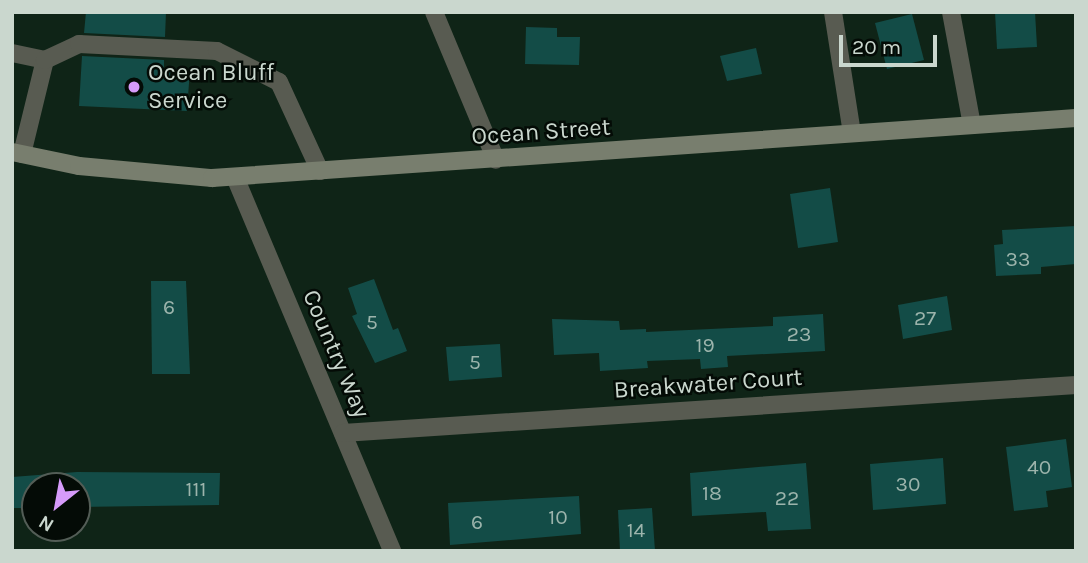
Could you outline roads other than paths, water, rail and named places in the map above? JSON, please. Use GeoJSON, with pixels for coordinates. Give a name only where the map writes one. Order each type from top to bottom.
{"type":"FeatureCollection","features":[{"type":"Feature","properties":{"kind":"main road","name":"Ocean Street"},"geometry":{"type":"LineString","coordinates":[[17,153],[150,175],[235,177],[1076,118]]}},
{"type":"Feature","properties":{"kind":"street"},"geometry":{"type":"LineString","coordinates":[[434,12],[496,160]]}},
{"type":"Feature","properties":{"kind":"street"},"geometry":{"type":"LineString","coordinates":[[832,12],[852,133]]}},
{"type":"Feature","properties":{"kind":"street"},"geometry":{"type":"LineString","coordinates":[[951,12],[972,125]]}},
{"type":"Feature","properties":{"kind":"street"},"geometry":{"type":"LineString","coordinates":[[12,53],[45,60],[79,44],[217,51],[279,82],[320,171]]}},
{"type":"Feature","properties":{"kind":"street"},"geometry":{"type":"LineString","coordinates":[[17,153],[45,60]]}},
{"type":"Feature","properties":{"kind":"street","name":"Country Way"},"geometry":{"type":"LineString","coordinates":[[235,177],[392,550]]}},
{"type":"Feature","properties":{"kind":"street","name":"Breakwater Court"},"geometry":{"type":"LineString","coordinates":[[343,433],[1076,385]]}},
{"type":"Feature","properties":{"kind":"street"},"geometry":{"type":"LineString","coordinates":[[385,551],[392,550]]}},
{"type":"Feature","properties":{"kind":"place","name":"Ocean Bluff Service"},"geometry":{"type":"Point","coordinates":[134,87]}}]}
